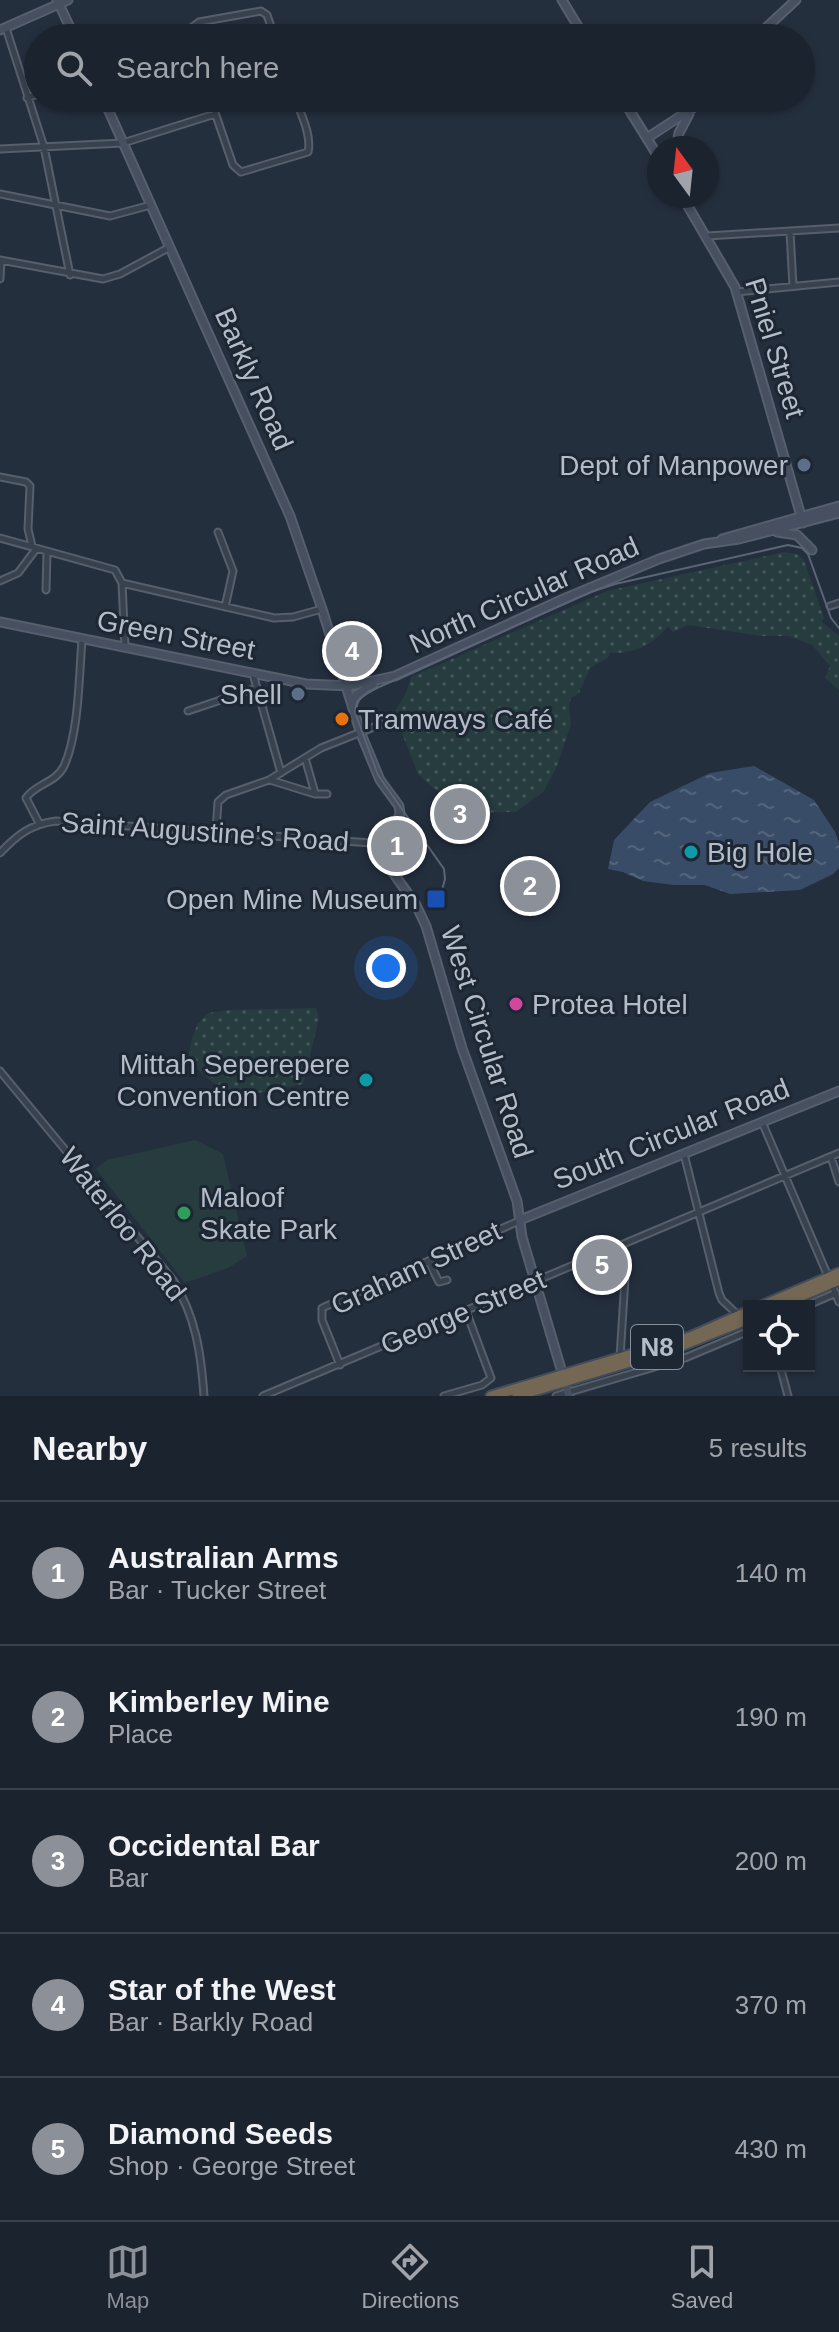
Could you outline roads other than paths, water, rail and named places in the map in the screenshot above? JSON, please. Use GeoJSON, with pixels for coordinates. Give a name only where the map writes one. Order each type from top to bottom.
{"type":"FeatureCollection","features":[{"type":"Feature","properties":{"kind":"highway"},"geometry":{"type":"LineString","coordinates":[[791,1300],[833,1280],[839,1273]]}},
{"type":"Feature","properties":{"kind":"highway"},"geometry":{"type":"LineString","coordinates":[[778,1300],[833,1280]]}},
{"type":"Feature","properties":{"kind":"highway","name":"N8"},"geometry":{"type":"LineString","coordinates":[[517,1396],[743,1317]]}},
{"type":"Feature","properties":{"kind":"highway","name":"N8"},"geometry":{"type":"LineString","coordinates":[[491,1396],[696,1342],[743,1318]]}},
{"type":"Feature","properties":{"kind":"street"},"geometry":{"type":"LineString","coordinates":[[24,89],[3,29],[68,0]]}},
{"type":"Feature","properties":{"kind":"street"},"geometry":{"type":"LineString","coordinates":[[562,0],[577,24]]}},
{"type":"Feature","properties":{"kind":"street"},"geometry":{"type":"LineString","coordinates":[[770,24],[796,0]]}},
{"type":"Feature","properties":{"kind":"street"},"geometry":{"type":"LineString","coordinates":[[58,2],[68,24]]}},
{"type":"Feature","properties":{"kind":"street"},"geometry":{"type":"LineString","coordinates":[[196,24],[261,11],[267,15],[270,24]]}},
{"type":"Feature","properties":{"kind":"street"},"geometry":{"type":"LineString","coordinates":[[32,112],[44,147],[70,275]]}},
{"type":"Feature","properties":{"kind":"street","name":"Barkly Road"},"geometry":{"type":"LineString","coordinates":[[109,112],[290,516],[361,734],[380,780],[400,810],[395,824],[372,843]]}},
{"type":"Feature","properties":{"kind":"street"},"geometry":{"type":"LineString","coordinates":[[0,149],[123,143],[215,114],[236,170],[248,171],[308,152],[308,135],[300,112]]}},
{"type":"Feature","properties":{"kind":"street"},"geometry":{"type":"LineString","coordinates":[[631,112],[647,138]]}},
{"type":"Feature","properties":{"kind":"street"},"geometry":{"type":"LineString","coordinates":[[650,136],[686,112]]}},
{"type":"Feature","properties":{"kind":"street"},"geometry":{"type":"LineString","coordinates":[[680,136],[684,122],[693,112]]}},
{"type":"Feature","properties":{"kind":"street"},"geometry":{"type":"LineString","coordinates":[[0,194],[110,216],[151,205]]}},
{"type":"Feature","properties":{"kind":"street","name":"Pniel Street"},"geometry":{"type":"LineString","coordinates":[[689,208],[737,292],[802,519]]}},
{"type":"Feature","properties":{"kind":"street"},"geometry":{"type":"LineString","coordinates":[[707,236],[839,228]]}},
{"type":"Feature","properties":{"kind":"street"},"geometry":{"type":"LineString","coordinates":[[790,232],[793,286]]}},
{"type":"Feature","properties":{"kind":"street"},"geometry":{"type":"LineString","coordinates":[[0,279],[0,260],[70,275],[110,278],[170,247]]}},
{"type":"Feature","properties":{"kind":"street"},"geometry":{"type":"LineString","coordinates":[[737,292],[839,282]]}},
{"type":"Feature","properties":{"kind":"street"},"geometry":{"type":"LineString","coordinates":[[0,477],[26,482],[30,486],[28,529],[34,548]]}},
{"type":"Feature","properties":{"kind":"street"},"geometry":{"type":"LineString","coordinates":[[802,519],[839,506]]}},
{"type":"Feature","properties":{"kind":"street"},"geometry":{"type":"LineString","coordinates":[[802,519],[839,513]]}},
{"type":"Feature","properties":{"kind":"street","name":"North Circular Road"},"geometry":{"type":"LineString","coordinates":[[720,540],[771,531],[802,519]]}},
{"type":"Feature","properties":{"kind":"street","name":"North Circular Road"},"geometry":{"type":"LineString","coordinates":[[345,686],[397,675],[617,576],[684,550],[802,519]]}},
{"type":"Feature","properties":{"kind":"street"},"geometry":{"type":"LineString","coordinates":[[771,531],[797,535],[812,550]]}},
{"type":"Feature","properties":{"kind":"street"},"geometry":{"type":"LineString","coordinates":[[218,532],[233,571],[225,607]]}},
{"type":"Feature","properties":{"kind":"street"},"geometry":{"type":"LineString","coordinates":[[0,538],[115,570],[122,583],[125,649]]}},
{"type":"Feature","properties":{"kind":"street"},"geometry":{"type":"LineString","coordinates":[[0,581],[18,573],[34,548]]}},
{"type":"Feature","properties":{"kind":"street"},"geometry":{"type":"LineString","coordinates":[[46,590],[47,552]]}},
{"type":"Feature","properties":{"kind":"street"},"geometry":{"type":"LineString","coordinates":[[122,583],[285,619],[322,609]]}},
{"type":"Feature","properties":{"kind":"street"},"geometry":{"type":"LineString","coordinates":[[830,606],[839,603]]}},
{"type":"Feature","properties":{"kind":"street","name":"Green Street"},"geometry":{"type":"LineString","coordinates":[[0,622],[318,686],[345,686]]}},
{"type":"Feature","properties":{"kind":"street"},"geometry":{"type":"LineString","coordinates":[[39,823],[26,798],[31,791],[53,779],[64,766],[76,708],[82,640]]}},
{"type":"Feature","properties":{"kind":"street"},"geometry":{"type":"LineString","coordinates":[[252,672],[281,773]]}},
{"type":"Feature","properties":{"kind":"street"},"geometry":{"type":"LineString","coordinates":[[351,707],[361,691],[397,675]]}},
{"type":"Feature","properties":{"kind":"street"},"geometry":{"type":"LineString","coordinates":[[188,711],[256,688]]}},
{"type":"Feature","properties":{"kind":"street"},"geometry":{"type":"LineString","coordinates":[[216,831],[220,798],[269,780],[331,743],[394,719]]}},
{"type":"Feature","properties":{"kind":"street"},"geometry":{"type":"LineString","coordinates":[[305,758],[315,794]]}},
{"type":"Feature","properties":{"kind":"street"},"geometry":{"type":"LineString","coordinates":[[269,780],[315,794],[327,794]]}},
{"type":"Feature","properties":{"kind":"street","name":"Saint Augustine's Road"},"geometry":{"type":"LineString","coordinates":[[0,853],[18,835],[39,823],[70,821],[372,843]]}},
{"type":"Feature","properties":{"kind":"street","name":"West Circular Road"},"geometry":{"type":"LineString","coordinates":[[372,843],[416,905],[426,926],[462,1048],[517,1201],[520,1232],[568,1394]]}},
{"type":"Feature","properties":{"kind":"street","name":"Waterloo Road"},"geometry":{"type":"LineString","coordinates":[[0,1071],[179,1289],[193,1319],[202,1363],[204,1396]]}},
{"type":"Feature","properties":{"kind":"street","name":"South Circular Road"},"geometry":{"type":"LineString","coordinates":[[520,1220],[839,1091]]}},
{"type":"Feature","properties":{"kind":"street"},"geometry":{"type":"LineString","coordinates":[[762,1122],[833,1280],[839,1302]]}},
{"type":"Feature","properties":{"kind":"street"},"geometry":{"type":"LineString","coordinates":[[684,1153],[719,1293],[722,1300],[743,1316]]}},
{"type":"Feature","properties":{"kind":"street","name":"George Street"},"geometry":{"type":"LineString","coordinates":[[263,1396],[839,1153]]}},
{"type":"Feature","properties":{"kind":"street"},"geometry":{"type":"LineString","coordinates":[[831,1157],[839,1182]]}},
{"type":"Feature","properties":{"kind":"street","name":"Graham Street"},"geometry":{"type":"LineString","coordinates":[[340,1365],[320,1314],[322,1308],[520,1220]]}},
{"type":"Feature","properties":{"kind":"street"},"geometry":{"type":"LineString","coordinates":[[617,1248],[625,1279],[620,1358]]}},
{"type":"Feature","properties":{"kind":"street"},"geometry":{"type":"LineString","coordinates":[[429,1262],[439,1282],[447,1280]]}},
{"type":"Feature","properties":{"kind":"street"},"geometry":{"type":"LineString","coordinates":[[815,1302],[836,1293]]}},
{"type":"Feature","properties":{"kind":"street"},"geometry":{"type":"LineString","coordinates":[[444,1396],[482,1385],[491,1378],[466,1311]]}},
{"type":"Feature","properties":{"kind":"street"},"geometry":{"type":"LineString","coordinates":[[556,1396],[685,1358],[743,1334]]}},
{"type":"Feature","properties":{"kind":"street"},"geometry":{"type":"LineString","coordinates":[[782,1372],[788,1396]]}},
{"type":"Feature","properties":{"kind":"water"},"geometry":{"type":"Polygon","coordinates":[[[754,766],[814,800],[839,843],[839,868],[833,874],[800,890],[730,894],[705,885],[643,881],[608,869],[614,840],[650,802],[710,773],[754,766]]]}},
{"type":"Feature","properties":{"kind":"tram line"},"geometry":{"type":"LineString","coordinates":[[438,905],[445,879],[444,869],[378,775],[355,712],[357,702],[368,692],[591,592],[788,545],[802,548],[808,554],[831,618],[839,628]]}},
{"type":"Feature","properties":{"kind":"place","name":"Dept of Manpower"},"geometry":{"type":"Point","coordinates":[804,465]}},
{"type":"Feature","properties":{"kind":"place","name":"Star of the West"},"geometry":{"type":"Point","coordinates":[352,651]}},
{"type":"Feature","properties":{"kind":"place","name":"Shell"},"geometry":{"type":"Point","coordinates":[298,694]}},
{"type":"Feature","properties":{"kind":"place","name":"Tramways Café"},"geometry":{"type":"Point","coordinates":[342,719]}},
{"type":"Feature","properties":{"kind":"place","name":"Occidental Bar"},"geometry":{"type":"Point","coordinates":[460,814]}},
{"type":"Feature","properties":{"kind":"place","name":"Australian Arms"},"geometry":{"type":"Point","coordinates":[397,846]}},
{"type":"Feature","properties":{"kind":"place","name":"Big Hole"},"geometry":{"type":"Point","coordinates":[691,852]}},
{"type":"Feature","properties":{"kind":"place","name":"Kimberley Mine"},"geometry":{"type":"Point","coordinates":[530,886]}},
{"type":"Feature","properties":{"kind":"place","name":"Open Mine Museum"},"geometry":{"type":"Point","coordinates":[436,899]}},
{"type":"Feature","properties":{"kind":"place","name":"Protea Hotel"},"geometry":{"type":"Point","coordinates":[516,1004]}},
{"type":"Feature","properties":{"kind":"place","name":"Mittah Seperepere Convention Centre"},"geometry":{"type":"Point","coordinates":[366,1080]}},
{"type":"Feature","properties":{"kind":"place","name":"Maloof Skate Park"},"geometry":{"type":"Point","coordinates":[184,1213]}},
{"type":"Feature","properties":{"kind":"place","name":"Diamond Seeds"},"geometry":{"type":"Point","coordinates":[602,1265]}}]}
